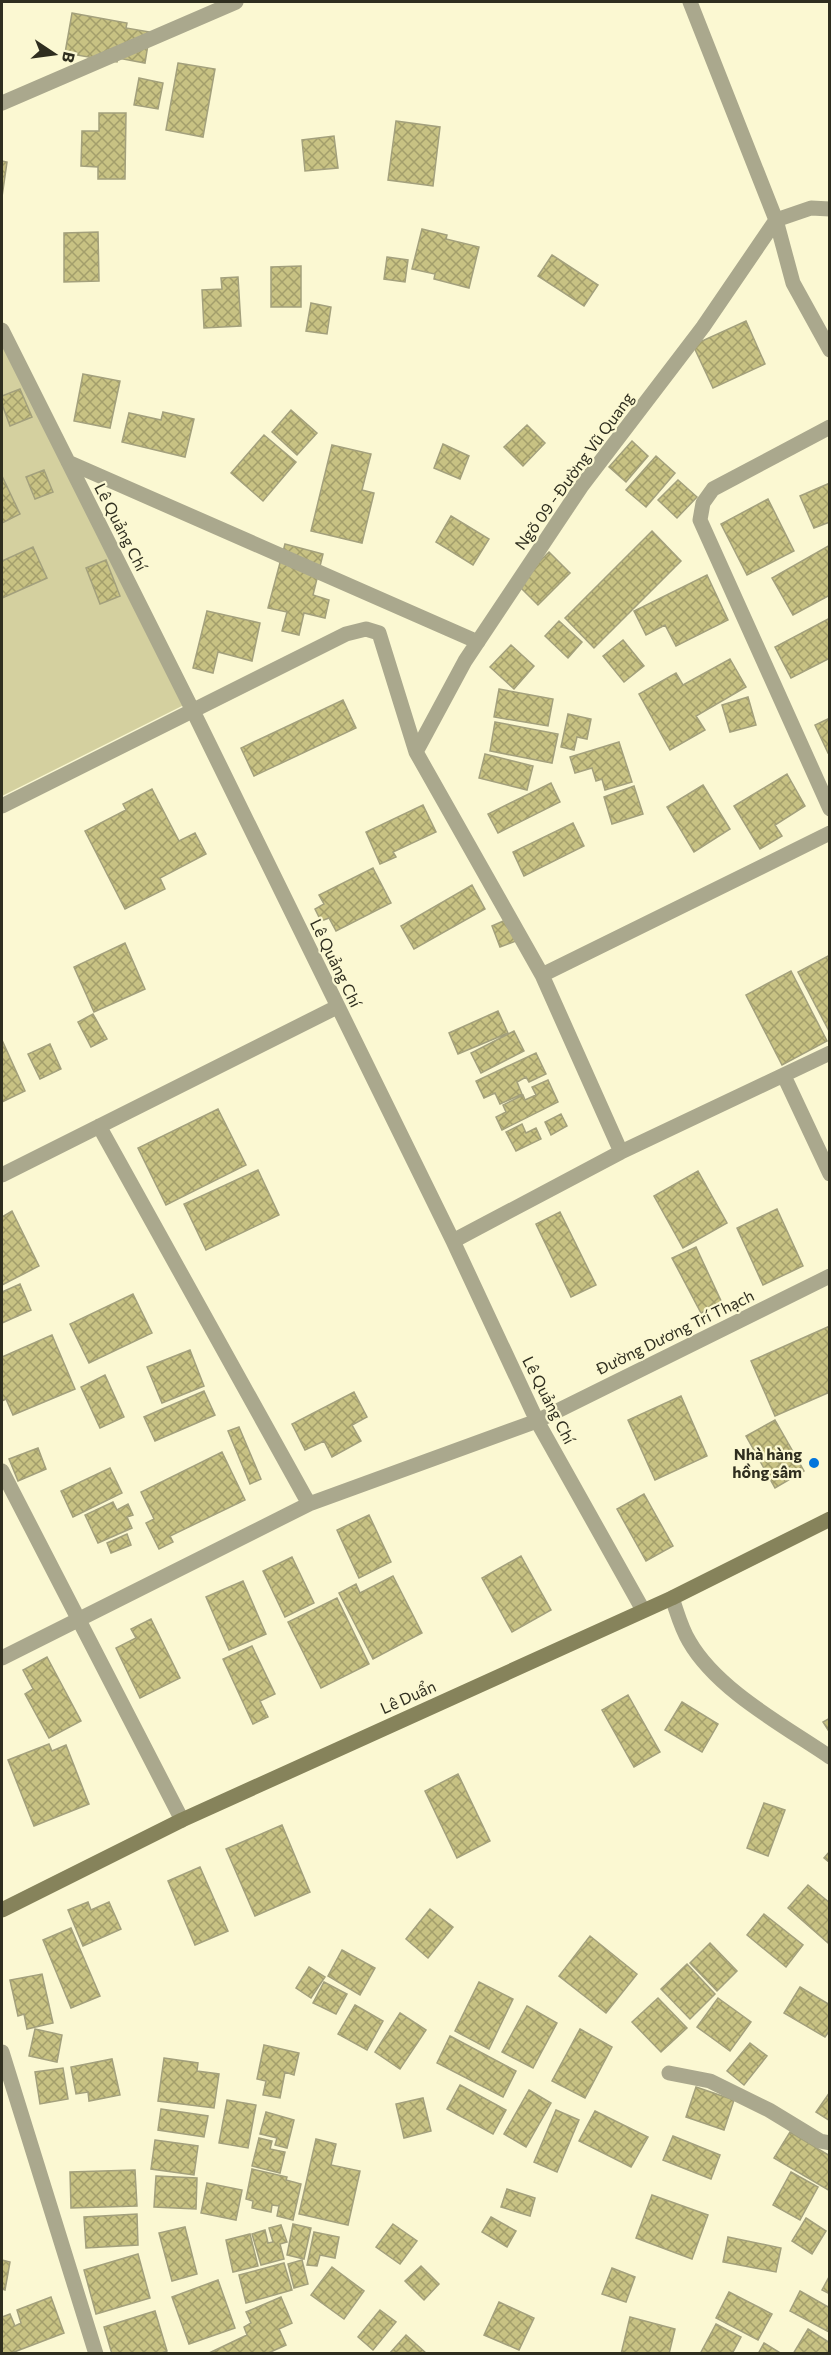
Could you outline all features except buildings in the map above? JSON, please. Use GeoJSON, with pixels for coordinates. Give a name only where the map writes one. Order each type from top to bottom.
{"type":"FeatureCollection","features":[{"type":"Feature","properties":{"kind":"main road","name":"Lê Duẩn"},"geometry":{"type":"LineString","coordinates":[[2,1910],[182,1820],[672,1598],[830,1520]]}},
{"type":"Feature","properties":{"kind":"street"},"geometry":{"type":"LineString","coordinates":[[2,103],[236,2]]}},
{"type":"Feature","properties":{"kind":"street"},"geometry":{"type":"LineString","coordinates":[[690,2],[776,220],[793,283],[830,350]]}},
{"type":"Feature","properties":{"kind":"street"},"geometry":{"type":"LineString","coordinates":[[776,220],[811,208],[830,208]]}},
{"type":"Feature","properties":{"kind":"street","name":"Ngõ 09 - Đường Vũ Quang"},"geometry":{"type":"LineString","coordinates":[[416,752],[478,642],[581,488],[703,327],[776,220]]}},
{"type":"Feature","properties":{"kind":"street","name":"Lê Quảng Chí"},"geometry":{"type":"LineString","coordinates":[[2,330],[193,711],[453,1241],[537,1421],[643,1610]]}},
{"type":"Feature","properties":{"kind":"street"},"geometry":{"type":"LineString","coordinates":[[830,427],[713,489],[703,503],[700,520],[830,809]]}},
{"type":"Feature","properties":{"kind":"street"},"geometry":{"type":"LineString","coordinates":[[68,462],[478,642]]}},
{"type":"Feature","properties":{"kind":"street"},"geometry":{"type":"LineString","coordinates":[[2,806],[346,633],[366,629],[378,633],[416,752],[542,975],[621,1152]]}},
{"type":"Feature","properties":{"kind":"street"},"geometry":{"type":"LineString","coordinates":[[542,975],[830,833]]}},
{"type":"Feature","properties":{"kind":"street"},"geometry":{"type":"LineString","coordinates":[[2,1175],[337,1007]]}},
{"type":"Feature","properties":{"kind":"street"},"geometry":{"type":"LineString","coordinates":[[453,1241],[621,1152],[830,1053]]}},
{"type":"Feature","properties":{"kind":"street"},"geometry":{"type":"LineString","coordinates":[[784,1076],[830,1174]]}},
{"type":"Feature","properties":{"kind":"street"},"geometry":{"type":"LineString","coordinates":[[99,1126],[309,1504]]}},
{"type":"Feature","properties":{"kind":"street","name":"Đường Dương Trí Thạch"},"geometry":{"type":"LineString","coordinates":[[2,1658],[309,1504],[537,1421],[830,1276]]}},
{"type":"Feature","properties":{"kind":"street"},"geometry":{"type":"LineString","coordinates":[[2,1471],[182,1820]]}},
{"type":"Feature","properties":{"kind":"street"},"geometry":{"type":"LineString","coordinates":[[672,1598],[689,1640],[712,1672],[830,1757]]}},
{"type":"Feature","properties":{"kind":"street"},"geometry":{"type":"LineString","coordinates":[[2,2052],[96,2354]]}},
{"type":"Feature","properties":{"kind":"street"},"geometry":{"type":"LineString","coordinates":[[669,2073],[710,2080],[768,2110],[820,2141],[830,2143]]}},
{"type":"Feature","properties":{"kind":"shaded area"},"geometry":{"type":"Polygon","coordinates":[[[2,330],[188,703],[2,796],[2,330]]]}},
{"type":"Feature","properties":{"kind":"place","name":"Nhà hàng hồng sâm"},"geometry":{"type":"Point","coordinates":[814,1463]}}]}
